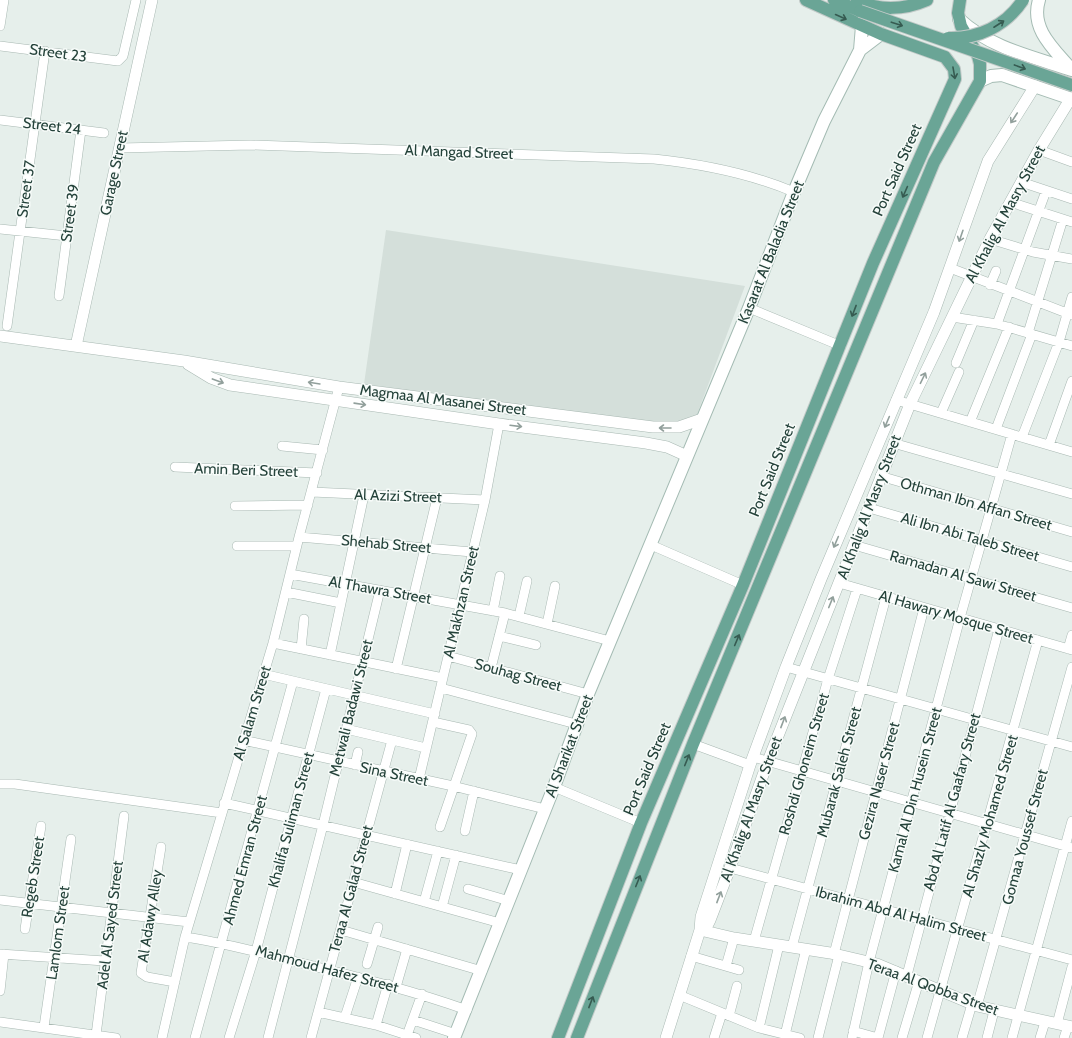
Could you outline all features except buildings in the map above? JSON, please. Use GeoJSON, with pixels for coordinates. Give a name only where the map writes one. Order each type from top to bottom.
{"type":"FeatureCollection","features":[{"type":"Feature","properties":{"kind":"main road","name":"Port Said Street"},"geometry":{"type":"LineString","coordinates":[[558,1038],[641,824],[841,346],[873,263],[954,84],[955,74],[952,65],[944,57],[881,34],[806,0]]}},
{"type":"Feature","properties":{"kind":"main road"},"geometry":{"type":"LineString","coordinates":[[834,0],[859,6],[934,36],[1072,85]]}},
{"type":"Feature","properties":{"kind":"main road"},"geometry":{"type":"LineString","coordinates":[[859,6],[893,4],[906,6],[927,0]]}},
{"type":"Feature","properties":{"kind":"main road"},"geometry":{"type":"LineString","coordinates":[[960,0],[959,19],[963,32],[978,56],[980,64],[980,81],[991,76],[1002,75],[1072,98]]}},
{"type":"Feature","properties":{"kind":"main road"},"geometry":{"type":"LineString","coordinates":[[934,36],[967,37],[987,31],[1006,20],[1023,0]]}},
{"type":"Feature","properties":{"kind":"main road"},"geometry":{"type":"LineString","coordinates":[[1039,0],[1037,16],[1040,30],[1047,42],[1072,70]]}},
{"type":"Feature","properties":{"kind":"main road"},"geometry":{"type":"LineString","coordinates":[[959,19],[984,38],[1072,70]]}},
{"type":"Feature","properties":{"kind":"main road","name":"Kasarat Al Baladia Street"},"geometry":{"type":"LineString","coordinates":[[687,456],[749,308],[794,192],[824,121],[860,50],[862,26]]}},
{"type":"Feature","properties":{"kind":"main road","name":"Kasarat Al Baladia Street"},"geometry":{"type":"LineString","coordinates":[[860,50],[881,34]]}},
{"type":"Feature","properties":{"kind":"main road"},"geometry":{"type":"LineString","coordinates":[[1002,75],[999,64],[1002,56],[1009,52],[1017,51]]}},
{"type":"Feature","properties":{"kind":"main road","name":"Port Said Street"},"geometry":{"type":"LineString","coordinates":[[577,1038],[693,744],[892,267],[934,162],[980,81]]}},
{"type":"Feature","properties":{"kind":"main road"},"geometry":{"type":"LineString","coordinates":[[883,240],[889,244],[901,244]]}},
{"type":"Feature","properties":{"kind":"main road"},"geometry":{"type":"LineString","coordinates":[[873,263],[883,262],[892,267]]}},
{"type":"Feature","properties":{"kind":"main road","name":"Al Sharikat Street"},"geometry":{"type":"LineString","coordinates":[[455,1036],[467,1010],[554,787],[588,694],[687,456]]}},
{"type":"Feature","properties":{"kind":"street"},"geometry":{"type":"LineString","coordinates":[[0,26],[4,0]]}},
{"type":"Feature","properties":{"kind":"street","name":"Street 23"},"geometry":{"type":"LineString","coordinates":[[0,46],[115,61],[122,58],[136,0]]}},
{"type":"Feature","properties":{"kind":"street","name":"Garage Street"},"geometry":{"type":"LineString","coordinates":[[76,346],[152,0]]}},
{"type":"Feature","properties":{"kind":"street","name":"Street 37"},"geometry":{"type":"LineString","coordinates":[[7,326],[46,51]]}},
{"type":"Feature","properties":{"kind":"street","name":"Al Khalig Al Masry Street"},"geometry":{"type":"LineString","coordinates":[[666,1038],[700,930],[701,917],[752,761],[786,667],[896,400],[934,312],[988,161],[1035,86]]}},
{"type":"Feature","properties":{"kind":"street","name":"Al Khalig Al Masry Street"},"geometry":{"type":"LineString","coordinates":[[700,930],[707,926],[710,920],[802,672],[910,404],[970,277],[990,239],[1039,150],[1072,98]]}},
{"type":"Feature","properties":{"kind":"street","name":"Street 24"},"geometry":{"type":"LineString","coordinates":[[0,120],[104,133]]}},
{"type":"Feature","properties":{"kind":"street","name":"Street 39"},"geometry":{"type":"LineString","coordinates":[[59,296],[81,130]]}},
{"type":"Feature","properties":{"kind":"street","name":"Al Mangad Street"},"geometry":{"type":"LineString","coordinates":[[120,148],[251,145],[654,159],[729,170],[794,192]]}},
{"type":"Feature","properties":{"kind":"street"},"geometry":{"type":"LineString","coordinates":[[1039,150],[1072,162]]}},
{"type":"Feature","properties":{"kind":"street"},"geometry":{"type":"LineString","coordinates":[[1021,182],[1072,199]]}},
{"type":"Feature","properties":{"kind":"street"},"geometry":{"type":"LineString","coordinates":[[997,324],[1046,190]]}},
{"type":"Feature","properties":{"kind":"street"},"geometry":{"type":"LineString","coordinates":[[996,429],[1030,333],[1052,255],[1068,221],[1010,202]]}},
{"type":"Feature","properties":{"kind":"street"},"geometry":{"type":"LineString","coordinates":[[0,229],[67,236]]}},
{"type":"Feature","properties":{"kind":"street"},"geometry":{"type":"LineString","coordinates":[[990,239],[1024,249],[1072,259]]}},
{"type":"Feature","properties":{"kind":"street"},"geometry":{"type":"LineString","coordinates":[[950,268],[990,285],[1070,315]]}},
{"type":"Feature","properties":{"kind":"street"},"geometry":{"type":"LineString","coordinates":[[990,285],[996,271]]}},
{"type":"Feature","properties":{"kind":"street"},"geometry":{"type":"LineString","coordinates":[[1022,437],[1070,315],[1072,297]]}},
{"type":"Feature","properties":{"kind":"street"},"geometry":{"type":"LineString","coordinates":[[749,308],[841,346]]}},
{"type":"Feature","properties":{"kind":"street"},"geometry":{"type":"LineString","coordinates":[[952,317],[997,324],[1072,346]]}},
{"type":"Feature","properties":{"kind":"street"},"geometry":{"type":"LineString","coordinates":[[956,363],[974,320]]}},
{"type":"Feature","properties":{"kind":"street"},"geometry":{"type":"LineString","coordinates":[[970,422],[1009,327]]}},
{"type":"Feature","properties":{"kind":"street","name":"Magmaa Al Masanei Street"},"geometry":{"type":"LineString","coordinates":[[0,336],[184,361],[339,387],[653,427],[678,427],[702,419]]}},
{"type":"Feature","properties":{"kind":"street","name":"Magmaa Al Masanei Street"},"geometry":{"type":"LineString","coordinates":[[184,361],[211,378],[230,385],[499,424],[646,443],[667,448],[687,456]]}},
{"type":"Feature","properties":{"kind":"street"},"geometry":{"type":"LineString","coordinates":[[941,413],[959,372]]}},
{"type":"Feature","properties":{"kind":"street"},"geometry":{"type":"LineString","coordinates":[[1048,445],[1072,380]]}},
{"type":"Feature","properties":{"kind":"street","name":"Al Salam Street"},"geometry":{"type":"LineString","coordinates":[[162,1038],[189,922],[273,643],[296,546],[312,492],[339,387]]}},
{"type":"Feature","properties":{"kind":"street"},"geometry":{"type":"LineString","coordinates":[[896,400],[1072,452]]}},
{"type":"Feature","properties":{"kind":"street","name":"Al Makhzan Street"},"geometry":{"type":"LineString","coordinates":[[419,779],[484,500],[499,424]]}},
{"type":"Feature","properties":{"kind":"street","name":"Kamal Al Din Husein Street"},"geometry":{"type":"LineString","coordinates":[[852,1034],[869,962],[960,618],[1012,434]]}},
{"type":"Feature","properties":{"kind":"street"},"geometry":{"type":"LineString","coordinates":[[894,443],[1072,494]]}},
{"type":"Feature","properties":{"kind":"street"},"geometry":{"type":"LineString","coordinates":[[282,446],[323,450]]}},
{"type":"Feature","properties":{"kind":"street","name":"Amin Beri Street"},"geometry":{"type":"LineString","coordinates":[[175,467],[316,473]]}},
{"type":"Feature","properties":{"kind":"street","name":"Othman Ibn Affan Street"},"geometry":{"type":"LineString","coordinates":[[880,476],[1072,532]]}},
{"type":"Feature","properties":{"kind":"street","name":"Al Azizi Street"},"geometry":{"type":"LineString","coordinates":[[312,492],[484,500]]}},
{"type":"Feature","properties":{"kind":"street"},"geometry":{"type":"LineString","coordinates":[[330,655],[364,494]]}},
{"type":"Feature","properties":{"kind":"street"},"geometry":{"type":"LineString","coordinates":[[396,669],[437,498]]}},
{"type":"Feature","properties":{"kind":"street"},"geometry":{"type":"LineString","coordinates":[[236,506],[308,505]]}},
{"type":"Feature","properties":{"kind":"street","name":"Ali Ibn Abi Taleb Street"},"geometry":{"type":"LineString","coordinates":[[869,508],[1072,567]]}},
{"type":"Feature","properties":{"kind":"street","name":"Shehab Street"},"geometry":{"type":"LineString","coordinates":[[299,537],[472,552]]}},
{"type":"Feature","properties":{"kind":"street"},"geometry":{"type":"LineString","coordinates":[[651,545],[742,585]]}},
{"type":"Feature","properties":{"kind":"street","name":"Ramadan Al Sawi Street"},"geometry":{"type":"LineString","coordinates":[[854,545],[1072,608]]}},
{"type":"Feature","properties":{"kind":"street"},"geometry":{"type":"LineString","coordinates":[[237,546],[296,546]]}},
{"type":"Feature","properties":{"kind":"street","name":"Al Thawra Street"},"geometry":{"type":"LineString","coordinates":[[290,574],[493,610],[610,641]]}},
{"type":"Feature","properties":{"kind":"street"},"geometry":{"type":"LineString","coordinates":[[493,610],[500,576]]}},
{"type":"Feature","properties":{"kind":"street"},"geometry":{"type":"LineString","coordinates":[[519,616],[527,581]]}},
{"type":"Feature","properties":{"kind":"street","name":"Al Hawary Mosque Street"},"geometry":{"type":"LineString","coordinates":[[839,583],[1070,649]]}},
{"type":"Feature","properties":{"kind":"street"},"geometry":{"type":"LineString","coordinates":[[547,624],[555,586]]}},
{"type":"Feature","properties":{"kind":"street","name":"Roshdi Ghoneim Street"},"geometry":{"type":"LineString","coordinates":[[754,941],[828,679],[857,588]]}},
{"type":"Feature","properties":{"kind":"street","name":"Metwali Badawi Street"},"geometry":{"type":"LineString","coordinates":[[268,1038],[323,825],[380,590]]}},
{"type":"Feature","properties":{"kind":"street"},"geometry":{"type":"LineString","coordinates":[[286,592],[341,603]]}},
{"type":"Feature","properties":{"kind":"street","name":"Mubarak Saleh Street"},"geometry":{"type":"LineString","coordinates":[[792,947],[886,597]]}},
{"type":"Feature","properties":{"kind":"street","name":"Gezira Naser Street"},"geometry":{"type":"LineString","coordinates":[[818,1038],[848,900],[924,608]]}},
{"type":"Feature","properties":{"kind":"street"},"geometry":{"type":"LineString","coordinates":[[491,668],[505,613]]}},
{"type":"Feature","properties":{"kind":"street"},"geometry":{"type":"LineString","coordinates":[[301,649],[304,619]]}},
{"type":"Feature","properties":{"kind":"street","name":"Abd Al Latif Al Gaafary Street"},"geometry":{"type":"LineString","coordinates":[[907,975],[999,629]]}},
{"type":"Feature","properties":{"kind":"street"},"geometry":{"type":"LineString","coordinates":[[1070,649],[1072,635]]}},
{"type":"Feature","properties":{"kind":"street"},"geometry":{"type":"LineString","coordinates":[[499,636],[536,645]]}},
{"type":"Feature","properties":{"kind":"street","name":"Al Shazly Mohamed Street"},"geometry":{"type":"LineString","coordinates":[[927,1038],[1038,640]]}},
{"type":"Feature","properties":{"kind":"street"},"geometry":{"type":"LineString","coordinates":[[273,643],[443,678]]}},
{"type":"Feature","properties":{"kind":"street","name":"Souhag Street"},"geometry":{"type":"LineString","coordinates":[[448,656],[588,694]]}},
{"type":"Feature","properties":{"kind":"street"},"geometry":{"type":"LineString","coordinates":[[786,667],[1072,747]]}},
{"type":"Feature","properties":{"kind":"street","name":"Gomaa Youssef Street"},"geometry":{"type":"LineString","coordinates":[[962,1038],[996,940],[1072,667]]}},
{"type":"Feature","properties":{"kind":"street"},"geometry":{"type":"LineString","coordinates":[[263,674],[354,695],[434,718],[471,732],[471,738],[452,786],[440,827]]}},
{"type":"Feature","properties":{"kind":"street","name":"Ahmed Emran Street"},"geometry":{"type":"LineString","coordinates":[[196,1038],[293,681]]}},
{"type":"Feature","properties":{"kind":"street"},"geometry":{"type":"LineString","coordinates":[[441,688],[576,724]]}},
{"type":"Feature","properties":{"kind":"street","name":"Khalifa Suliman Street"},"geometry":{"type":"LineString","coordinates":[[229,1038],[256,951],[326,689]]}},
{"type":"Feature","properties":{"kind":"street"},"geometry":{"type":"LineString","coordinates":[[346,729],[426,748]]}},
{"type":"Feature","properties":{"kind":"street","name":"Sina Street"},"geometry":{"type":"LineString","coordinates":[[243,740],[474,791],[545,809]]}},
{"type":"Feature","properties":{"kind":"street","name":"Teraa Al Galad Street"},"geometry":{"type":"LineString","coordinates":[[313,1037],[318,1012],[392,740]]}},
{"type":"Feature","properties":{"kind":"street"},"geometry":{"type":"LineString","coordinates":[[693,744],[752,761],[768,761],[802,770],[1069,847]]}},
{"type":"Feature","properties":{"kind":"street"},"geometry":{"type":"LineString","coordinates":[[355,765],[358,752]]}},
{"type":"Feature","properties":{"kind":"street"},"geometry":{"type":"LineString","coordinates":[[0,784],[15,784],[222,813]]}},
{"type":"Feature","properties":{"kind":"street"},"geometry":{"type":"LineString","coordinates":[[554,787],[641,824]]}},
{"type":"Feature","properties":{"kind":"street"},"geometry":{"type":"LineString","coordinates":[[465,831],[474,791]]}},
{"type":"Feature","properties":{"kind":"street"},"geometry":{"type":"LineString","coordinates":[[224,803],[521,870]]}},
{"type":"Feature","properties":{"kind":"street","name":"Adel Al Sayed Street"},"geometry":{"type":"LineString","coordinates":[[96,1035],[124,816]]}},
{"type":"Feature","properties":{"kind":"street"},"geometry":{"type":"LineString","coordinates":[[1012,1038],[1069,847],[1072,821]]}},
{"type":"Feature","properties":{"kind":"street","name":"Regeb Street"},"geometry":{"type":"LineString","coordinates":[[25,929],[41,826]]}},
{"type":"Feature","properties":{"kind":"street","name":"Lamlom Street"},"geometry":{"type":"LineString","coordinates":[[44,1027],[71,839]]}},
{"type":"Feature","properties":{"kind":"street"},"geometry":{"type":"LineString","coordinates":[[395,894],[407,844]]}},
{"type":"Feature","properties":{"kind":"street","name":"Al Adawy Alley"},"geometry":{"type":"LineString","coordinates":[[161,847],[141,973],[147,977],[175,982]]}},
{"type":"Feature","properties":{"kind":"street"},"geometry":{"type":"LineString","coordinates":[[424,902],[438,851]]}},
{"type":"Feature","properties":{"kind":"street"},"geometry":{"type":"LineString","coordinates":[[442,907],[456,855]]}},
{"type":"Feature","properties":{"kind":"street","name":"Ibrahim Abd Al Halim Street"},"geometry":{"type":"LineString","coordinates":[[730,868],[1072,960]]}},
{"type":"Feature","properties":{"kind":"street"},"geometry":{"type":"LineString","coordinates":[[353,882],[500,923]]}},
{"type":"Feature","properties":{"kind":"street"},"geometry":{"type":"LineString","coordinates":[[468,889],[509,901]]}},
{"type":"Feature","properties":{"kind":"street"},"geometry":{"type":"LineString","coordinates":[[0,900],[189,922]]}},
{"type":"Feature","properties":{"kind":"street"},"geometry":{"type":"LineString","coordinates":[[367,964],[378,927]]}},
{"type":"Feature","properties":{"kind":"street"},"geometry":{"type":"LineString","coordinates":[[341,930],[482,972]]}},
{"type":"Feature","properties":{"kind":"street","name":"Teraa Al Qobba Street"},"geometry":{"type":"LineString","coordinates":[[700,930],[734,938],[837,954],[869,962],[907,975],[974,1005],[994,1011],[1065,1026]]}},
{"type":"Feature","properties":{"kind":"street","name":"Mahmoud Hafez Street"},"geometry":{"type":"LineString","coordinates":[[185,937],[222,942],[289,960],[330,969],[422,994],[467,1010]]}},
{"type":"Feature","properties":{"kind":"street"},"geometry":{"type":"LineString","coordinates":[[726,966],[734,938]]}},
{"type":"Feature","properties":{"kind":"street"},"geometry":{"type":"LineString","coordinates":[[762,1032],[779,945]]}},
{"type":"Feature","properties":{"kind":"street"},"geometry":{"type":"LineString","coordinates":[[376,1025],[407,949]]}},
{"type":"Feature","properties":{"kind":"street"},"geometry":{"type":"LineString","coordinates":[[782,1036],[806,949]]}},
{"type":"Feature","properties":{"kind":"street"},"geometry":{"type":"LineString","coordinates":[[0,991],[2,954],[105,962]]}},
{"type":"Feature","properties":{"kind":"street"},"geometry":{"type":"LineString","coordinates":[[691,956],[739,970]]}},
{"type":"Feature","properties":{"kind":"street"},"geometry":{"type":"LineString","coordinates":[[1064,1038],[1072,967]]}},
{"type":"Feature","properties":{"kind":"street"},"geometry":{"type":"LineString","coordinates":[[852,1034],[878,1038],[896,971]]}},
{"type":"Feature","properties":{"kind":"street"},"geometry":{"type":"LineString","coordinates":[[345,1017],[358,977]]}},
{"type":"Feature","properties":{"kind":"street"},"geometry":{"type":"LineString","coordinates":[[902,1038],[919,981]]}},
{"type":"Feature","properties":{"kind":"street"},"geometry":{"type":"LineString","coordinates":[[714,1038],[737,986]]}},
{"type":"Feature","properties":{"kind":"street"},"geometry":{"type":"LineString","coordinates":[[318,1012],[376,1025],[410,1037],[413,1020],[422,994]]}},
{"type":"Feature","properties":{"kind":"street"},"geometry":{"type":"LineString","coordinates":[[679,995],[725,1014],[762,1032],[800,1038]]}},
{"type":"Feature","properties":{"kind":"street"},"geometry":{"type":"LineString","coordinates":[[987,1038],[994,1011]]}},
{"type":"Feature","properties":{"kind":"street"},"geometry":{"type":"LineString","coordinates":[[413,1020],[455,1036]]}},
{"type":"Feature","properties":{"kind":"street"},"geometry":{"type":"LineString","coordinates":[[0,1022],[44,1027],[83,1036],[96,1035],[116,1038]]}},
{"type":"Feature","properties":{"kind":"street"},"geometry":{"type":"LineString","coordinates":[[1040,1038],[1045,1022]]}},
{"type":"Feature","properties":{"kind":"shaded area"},"geometry":{"type":"Polygon","coordinates":[[[386,230],[745,286],[695,420],[665,427],[364,384],[386,230]]]}}]}
